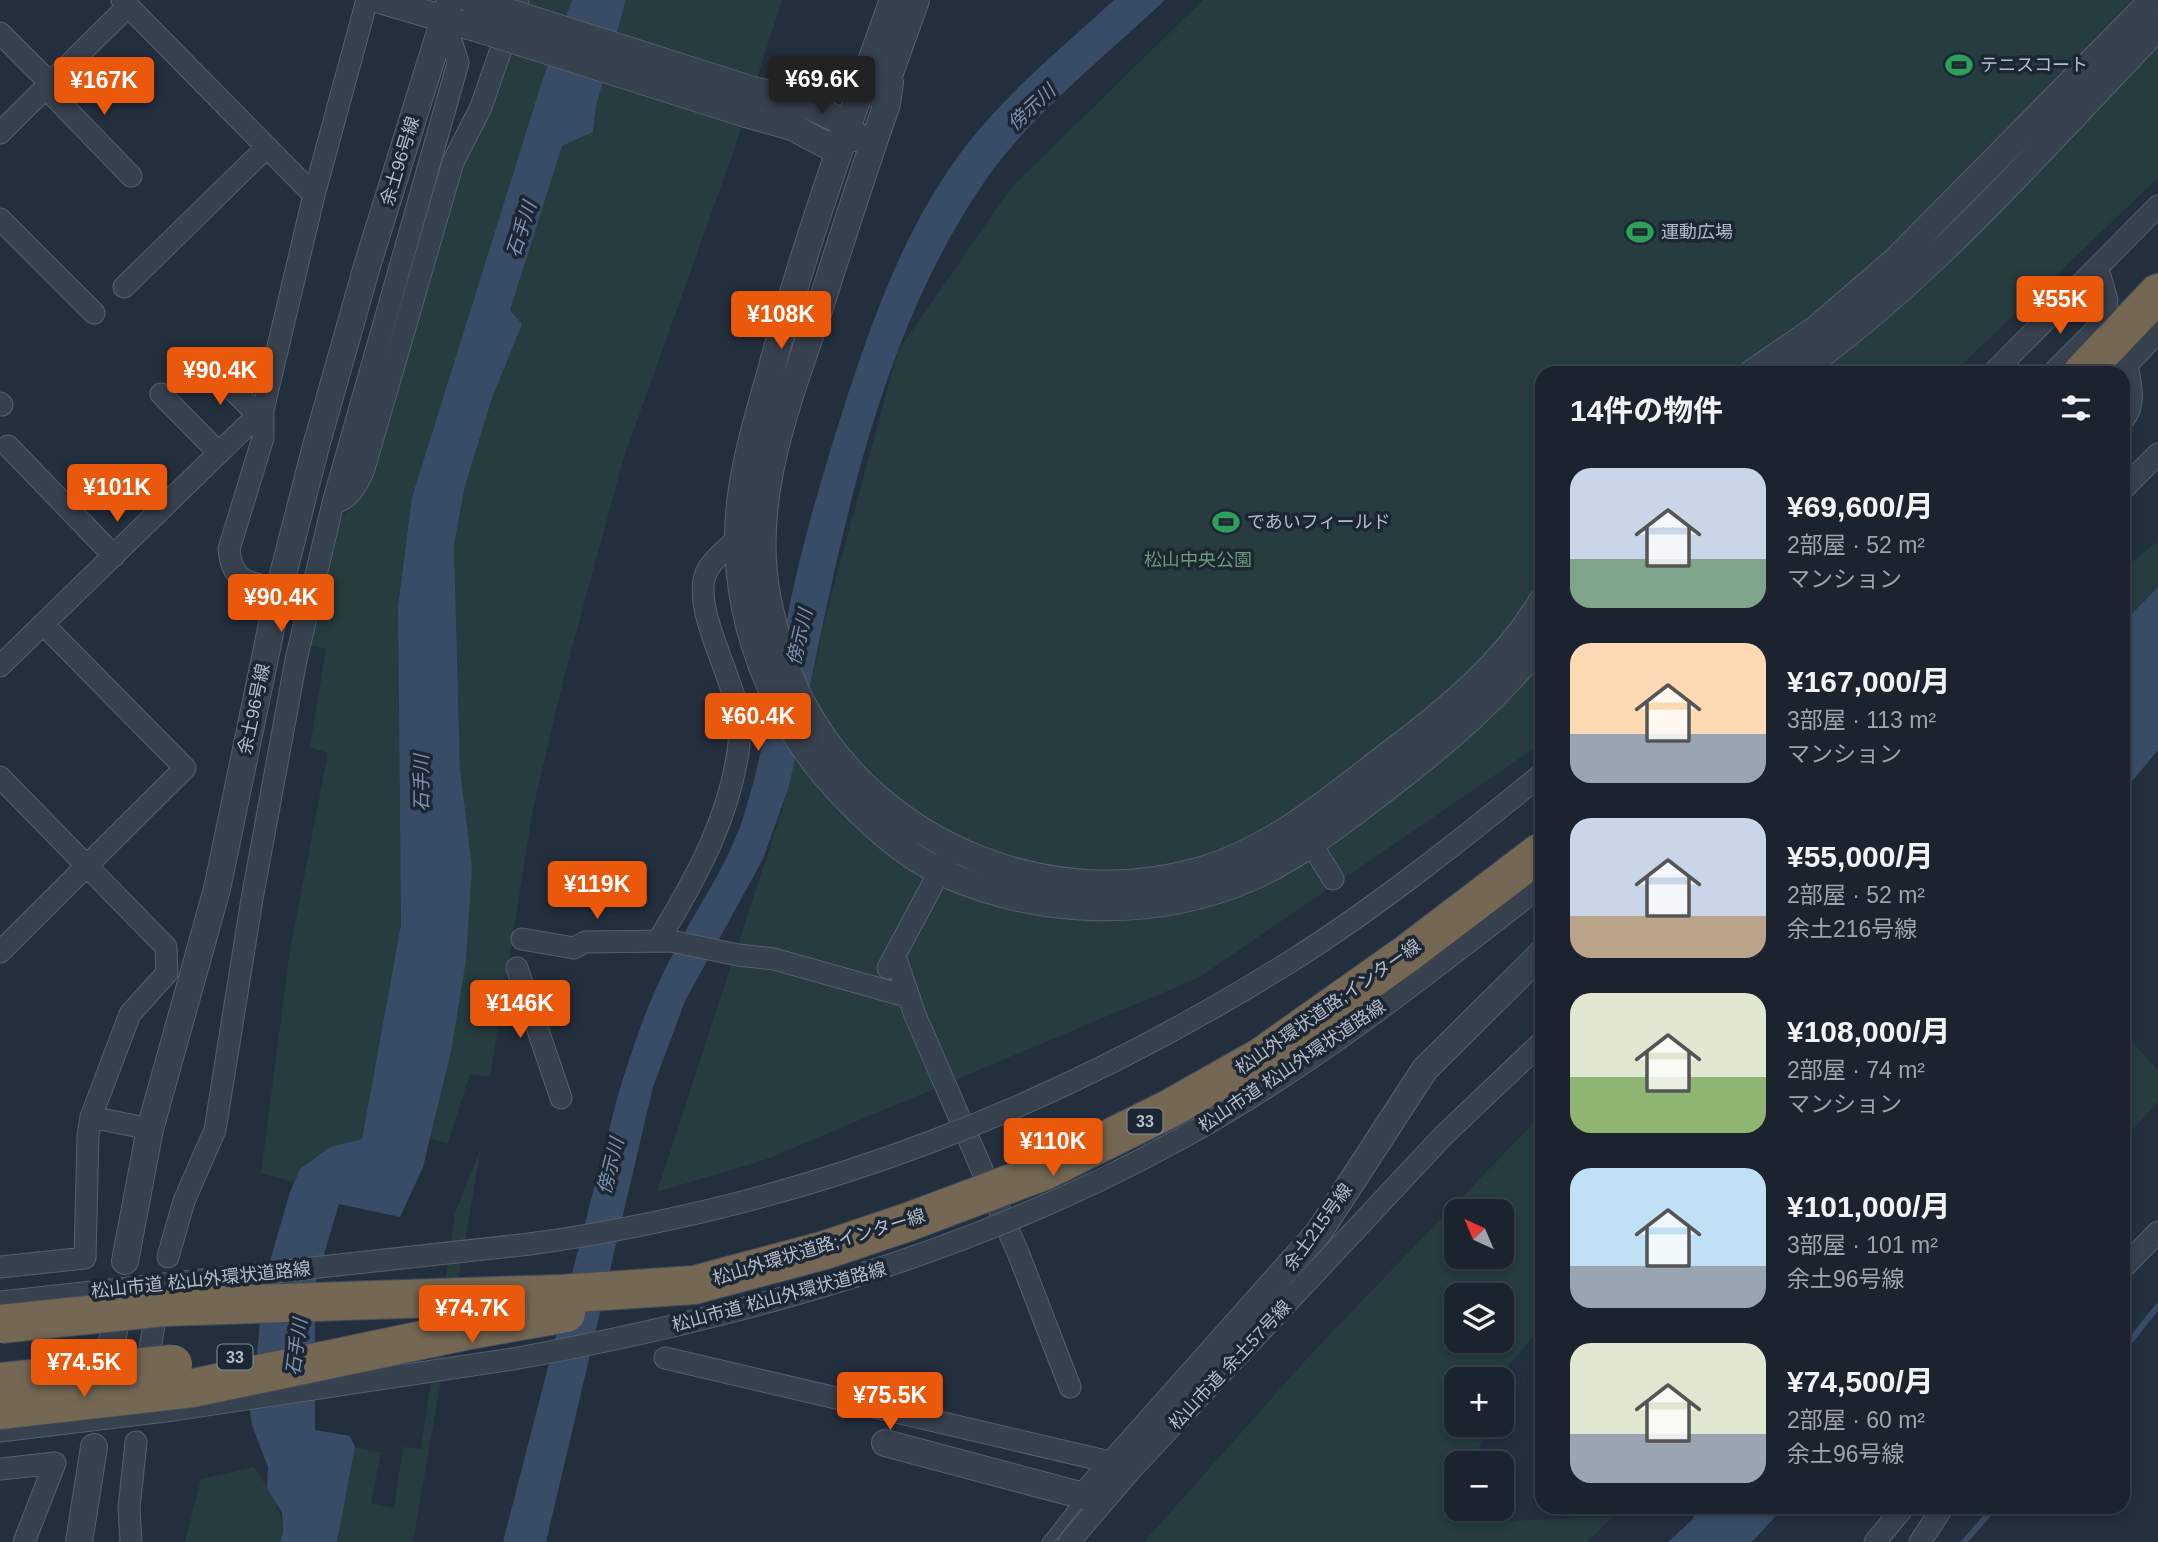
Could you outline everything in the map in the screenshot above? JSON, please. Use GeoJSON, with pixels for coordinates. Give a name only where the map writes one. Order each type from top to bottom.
{"type":"FeatureCollection","features":[{"type":"Feature","properties":{"kind":"highway"},"geometry":{"type":"LineString","coordinates":[[2089,366],[2158,293]]}},
{"type":"Feature","properties":{"kind":"highway","name":"松山外環状道路;インター線"},"geometry":{"type":"LineString","coordinates":[[467,1313],[560,1294],[694,1284],[825,1250],[1044,1171],[1169,1109],[1261,1057],[1408,953],[1535,856]]}},
{"type":"Feature","properties":{"kind":"highway"},"geometry":{"type":"LineString","coordinates":[[0,1324],[164,1307],[467,1313]]}},
{"type":"Feature","properties":{"kind":"highway"},"geometry":{"type":"LineString","coordinates":[[0,1410],[193,1388],[467,1313]]}},
{"type":"Feature","properties":{"kind":"highway","name":"33"},"geometry":{"type":"LineString","coordinates":[[0,1382],[467,1313]]}},
{"type":"Feature","properties":{"kind":"street"},"geometry":{"type":"LineString","coordinates":[[279,590],[241,579],[230,567],[229,549],[263,438],[260,413],[314,195],[376,0],[481,12],[750,102],[823,113],[844,107],[862,87]]}},
{"type":"Feature","properties":{"kind":"street"},"geometry":{"type":"LineString","coordinates":[[333,503],[342,501],[350,494],[363,472],[453,162],[481,107],[518,0]]}},
{"type":"Feature","properties":{"kind":"street"},"geometry":{"type":"LineString","coordinates":[[834,770],[805,752],[782,715],[765,673],[745,605],[738,538],[743,481],[789,303],[822,195],[849,134],[862,87],[893,0]]}},
{"type":"Feature","properties":{"kind":"street"},"geometry":{"type":"LineString","coordinates":[[750,102],[826,145],[849,134],[872,117],[890,82],[916,0]]}},
{"type":"Feature","properties":{"kind":"street"},"geometry":{"type":"LineString","coordinates":[[1762,366],[1816,329],[1895,261],[2153,0]]}},
{"type":"Feature","properties":{"kind":"street"},"geometry":{"type":"LineString","coordinates":[[0,133],[125,3],[314,195]]}},
{"type":"Feature","properties":{"kind":"street"},"geometry":{"type":"LineString","coordinates":[[168,1256],[184,1201],[215,1130],[252,899],[296,660],[333,503],[458,63],[447,9]]}},
{"type":"Feature","properties":{"kind":"street","name":"余土96号線"},"geometry":{"type":"LineString","coordinates":[[125,1261],[150,1129],[217,889],[279,590],[339,359],[447,9]]}},
{"type":"Feature","properties":{"kind":"street"},"geometry":{"type":"LineString","coordinates":[[1805,366],[1850,332],[1912,278],[2158,27]]}},
{"type":"Feature","properties":{"kind":"street"},"geometry":{"type":"LineString","coordinates":[[0,33],[131,176]]}},
{"type":"Feature","properties":{"kind":"street"},"geometry":{"type":"LineString","coordinates":[[890,82],[887,104],[865,165],[766,483],[763,557],[768,600],[785,662],[834,770],[868,821],[945,860],[992,891],[1042,904],[1134,907],[1210,892],[1252,877],[1305,835],[1456,702],[1492,666],[1535,610]]}},
{"type":"Feature","properties":{"kind":"street"},"geometry":{"type":"LineString","coordinates":[[823,113],[849,134],[865,165]]}},
{"type":"Feature","properties":{"kind":"street"},"geometry":{"type":"LineString","coordinates":[[792,127],[818,155],[822,173],[822,195]]}},
{"type":"Feature","properties":{"kind":"street"},"geometry":{"type":"LineString","coordinates":[[124,287],[267,147]]}},
{"type":"Feature","properties":{"kind":"street"},"geometry":{"type":"LineString","coordinates":[[2000,366],[2158,206]]}},
{"type":"Feature","properties":{"kind":"street"},"geometry":{"type":"LineString","coordinates":[[0,219],[94,313]]}},
{"type":"Feature","properties":{"kind":"street"},"geometry":{"type":"LineString","coordinates":[[2060,366],[2104,322],[2107,300],[2098,268]]}},
{"type":"Feature","properties":{"kind":"street"},"geometry":{"type":"LineString","coordinates":[[2125,366],[2158,332]]}},
{"type":"Feature","properties":{"kind":"street"},"geometry":{"type":"LineString","coordinates":[[212,369],[260,413]]}},
{"type":"Feature","properties":{"kind":"street"},"geometry":{"type":"LineString","coordinates":[[2130,393],[2130,411]]}},
{"type":"Feature","properties":{"kind":"street"},"geometry":{"type":"LineString","coordinates":[[161,394],[222,450],[243,452],[256,466]]}},
{"type":"Feature","properties":{"kind":"street"},"geometry":{"type":"LineString","coordinates":[[0,666],[260,413]]}},
{"type":"Feature","properties":{"kind":"street"},"geometry":{"type":"LineString","coordinates":[[8,446],[114,556]]}},
{"type":"Feature","properties":{"kind":"street"},"geometry":{"type":"LineString","coordinates":[[2130,482],[2158,454]]}},
{"type":"Feature","properties":{"kind":"street"},"geometry":{"type":"LineString","coordinates":[[665,941],[714,838],[731,786],[741,732],[739,709],[713,638],[703,586],[707,570],[738,538]]}},
{"type":"Feature","properties":{"kind":"street"},"geometry":{"type":"LineString","coordinates":[[0,952],[186,768],[43,624]]}},
{"type":"Feature","properties":{"kind":"street"},"geometry":{"type":"LineString","coordinates":[[1305,835],[1472,720],[1510,682],[1535,651]]}},
{"type":"Feature","properties":{"kind":"street"},"geometry":{"type":"LineString","coordinates":[[0,777],[159,937],[166,947],[169,960],[167,973],[130,1014],[91,1117],[87,1156],[85,1258],[0,1267]]}},
{"type":"Feature","properties":{"kind":"street","name":"松山市道 松山外環状道路線"},"geometry":{"type":"LineString","coordinates":[[0,1302],[530,1244],[672,1218],[807,1186],[936,1141],[1061,1088],[1168,1032],[1297,957],[1374,904],[1535,780]]}},
{"type":"Feature","properties":{"kind":"street"},"geometry":{"type":"LineString","coordinates":[[1305,835],[1333,879]]}},
{"type":"Feature","properties":{"kind":"street"},"geometry":{"type":"LineString","coordinates":[[878,987],[945,860]]}},
{"type":"Feature","properties":{"kind":"street","name":"松山市道 松山外環状道路線"},"geometry":{"type":"LineString","coordinates":[[0,1431],[174,1410],[513,1359],[653,1331],[822,1289],[883,1269],[1049,1204],[1178,1141],[1278,1080],[1412,985],[1535,890]]}},
{"type":"Feature","properties":{"kind":"street"},"geometry":{"type":"LineString","coordinates":[[522,939],[574,948],[585,942],[665,941],[774,959],[909,997]]}},
{"type":"Feature","properties":{"kind":"street"},"geometry":{"type":"LineString","coordinates":[[895,956],[951,1104],[1019,1255],[1070,1387]]}},
{"type":"Feature","properties":{"kind":"street","name":"余土215号線"},"geometry":{"type":"LineString","coordinates":[[1092,1501],[1319,1232],[1425,1069],[1535,960]]}},
{"type":"Feature","properties":{"kind":"street"},"geometry":{"type":"LineString","coordinates":[[517,968],[561,1098]]}},
{"type":"Feature","properties":{"kind":"street","name":"松山市道 余土57号線"},"geometry":{"type":"LineString","coordinates":[[1121,1468],[1443,1136],[1535,1049]]}},
{"type":"Feature","properties":{"kind":"street"},"geometry":{"type":"LineString","coordinates":[[91,1117],[150,1129]]}},
{"type":"Feature","properties":{"kind":"street"},"geometry":{"type":"LineString","coordinates":[[2130,1261],[2158,1232]]}},
{"type":"Feature","properties":{"kind":"street"},"geometry":{"type":"LineString","coordinates":[[142,1402],[159,1295]]}},
{"type":"Feature","properties":{"kind":"street"},"geometry":{"type":"LineString","coordinates":[[101,1408],[119,1300]]}},
{"type":"Feature","properties":{"kind":"street"},"geometry":{"type":"LineString","coordinates":[[665,1358],[1121,1468]]}},
{"type":"Feature","properties":{"kind":"street"},"geometry":{"type":"LineString","coordinates":[[131,1542],[129,1508],[136,1442]]}},
{"type":"Feature","properties":{"kind":"street"},"geometry":{"type":"LineString","coordinates":[[885,1443],[1092,1501],[1069,1542]]}},
{"type":"Feature","properties":{"kind":"street"},"geometry":{"type":"LineString","coordinates":[[79,1542],[94,1447]]}},
{"type":"Feature","properties":{"kind":"street"},"geometry":{"type":"LineString","coordinates":[[0,1469],[55,1463],[24,1542]]}},
{"type":"Feature","properties":{"kind":"street"},"geometry":{"type":"LineString","coordinates":[[1875,1542],[1898,1514]]}},
{"type":"Feature","properties":{"kind":"street"},"geometry":{"type":"LineString","coordinates":[[1920,1542],[1938,1514]]}},
{"type":"Feature","properties":{"kind":"lane"},"geometry":{"type":"LineString","coordinates":[[1048,1542],[1092,1501]]}},
{"type":"Feature","properties":{"kind":"green space"},"geometry":{"type":"Polygon","coordinates":[[[530,0],[572,0],[542,81],[412,497],[398,606],[401,925],[362,1139],[332,1148],[314,1158],[306,1164],[294,1182],[261,1173],[290,950],[328,753],[310,747],[326,649],[309,645],[341,519],[367,484],[466,153],[489,106],[530,0]]]}},
{"type":"Feature","properties":{"kind":"green space"},"geometry":{"type":"Polygon","coordinates":[[[626,0],[782,0],[734,150],[624,457],[564,677],[533,809],[490,1077],[470,1074],[448,1143],[430,1139],[451,1052],[472,867],[460,769],[454,544],[465,486],[492,398],[521,324],[509,310],[562,146],[593,132],[596,106],[626,0]]]}},
{"type":"Feature","properties":{"kind":"green space","name":"松山中央公園"},"geometry":{"type":"Polygon","coordinates":[[[1203,0],[2158,0],[2158,178],[1960,366],[1535,366],[1535,748],[1198,978],[767,1159],[657,1192],[784,804],[828,607],[898,351],[1011,188],[1203,0]]]}},
{"type":"Feature","properties":{"kind":"green space"},"geometry":{"type":"Polygon","coordinates":[[[2158,541],[2158,587],[2130,616],[2130,564],[2158,541]]]}},
{"type":"Feature","properties":{"kind":"green space"},"geometry":{"type":"Polygon","coordinates":[[[2130,1040],[2158,1071],[2158,1102],[2130,1132],[2130,1040]]]}},
{"type":"Feature","properties":{"kind":"green space"},"geometry":{"type":"Polygon","coordinates":[[[1535,1121],[1535,1334],[1508,1367],[1444,1367],[1444,1437],[1483,1437],[1478,1451],[1444,1451],[1444,1521],[1455,1521],[1454,1523],[1612,1517],[1587,1542],[1144,1542],[1313,1352],[1444,1216],[1444,1269],[1514,1269],[1514,1199],[1460,1199],[1535,1121]]]}},
{"type":"Feature","properties":{"kind":"green space"},"geometry":{"type":"Polygon","coordinates":[[[481,1148],[413,1542],[337,1542],[355,1447],[381,1452],[371,1503],[394,1508],[403,1447],[421,1449],[455,1213],[481,1148]]]}},
{"type":"Feature","properties":{"kind":"green space"},"geometry":{"type":"Polygon","coordinates":[[[254,1467],[276,1502],[282,1521],[280,1542],[185,1542],[201,1479],[254,1467]]]}},
{"type":"Feature","properties":{"kind":"water","name":"石手川"},"geometry":{"type":"Polygon","coordinates":[[[572,0],[626,0],[596,106],[593,132],[562,146],[510,310],[522,324],[492,398],[465,486],[454,544],[460,769],[472,867],[466,960],[451,1052],[423,1167],[400,1217],[339,1204],[315,1284],[315,1430],[350,1436],[355,1447],[337,1542],[280,1542],[283,1532],[282,1513],[267,1488],[268,1467],[252,1425],[247,1389],[256,1367],[263,1285],[290,1192],[300,1169],[330,1147],[362,1139],[401,925],[398,606],[412,497],[542,81],[572,0]]]}},
{"type":"Feature","properties":{"kind":"water","name":"傍示川"},"geometry":{"type":"Polygon","coordinates":[[[1114,0],[1165,0],[1051,104],[992,171],[949,240],[913,313],[884,389],[860,467],[822,627],[789,786],[763,859],[685,1001],[653,1087],[546,1542],[503,1542],[618,1095],[636,1040],[657,987],[721,868],[744,815],[765,734],[791,599],[810,520],[871,327],[911,234],[945,175],[965,147],[1017,89],[1114,0]]]}},
{"type":"Feature","properties":{"kind":"water"},"geometry":{"type":"Polygon","coordinates":[[[2158,587],[2158,750],[2130,784],[2130,616],[2158,587]]]}},
{"type":"Feature","properties":{"kind":"water"},"geometry":{"type":"Polygon","coordinates":[[[1695,1514],[1778,1514],[1752,1542],[1668,1542],[1692,1520],[1695,1514]]]}},
{"type":"Feature","properties":{"kind":"waterway"},"geometry":{"type":"LineString","coordinates":[[2130,1341],[2158,1306]]}},
{"type":"Feature","properties":{"kind":"waterway"},"geometry":{"type":"LineString","coordinates":[[1964,1542],[1989,1514]]}},
{"type":"Feature","properties":{"kind":"place","name":"テニスコート"},"geometry":{"type":"Point","coordinates":[1959,65]}},
{"type":"Feature","properties":{"kind":"place","name":"運動広場"},"geometry":{"type":"Point","coordinates":[1640,232]}},
{"type":"Feature","properties":{"kind":"place","name":"であいフィールド"},"geometry":{"type":"Point","coordinates":[1226,522]}}]}
